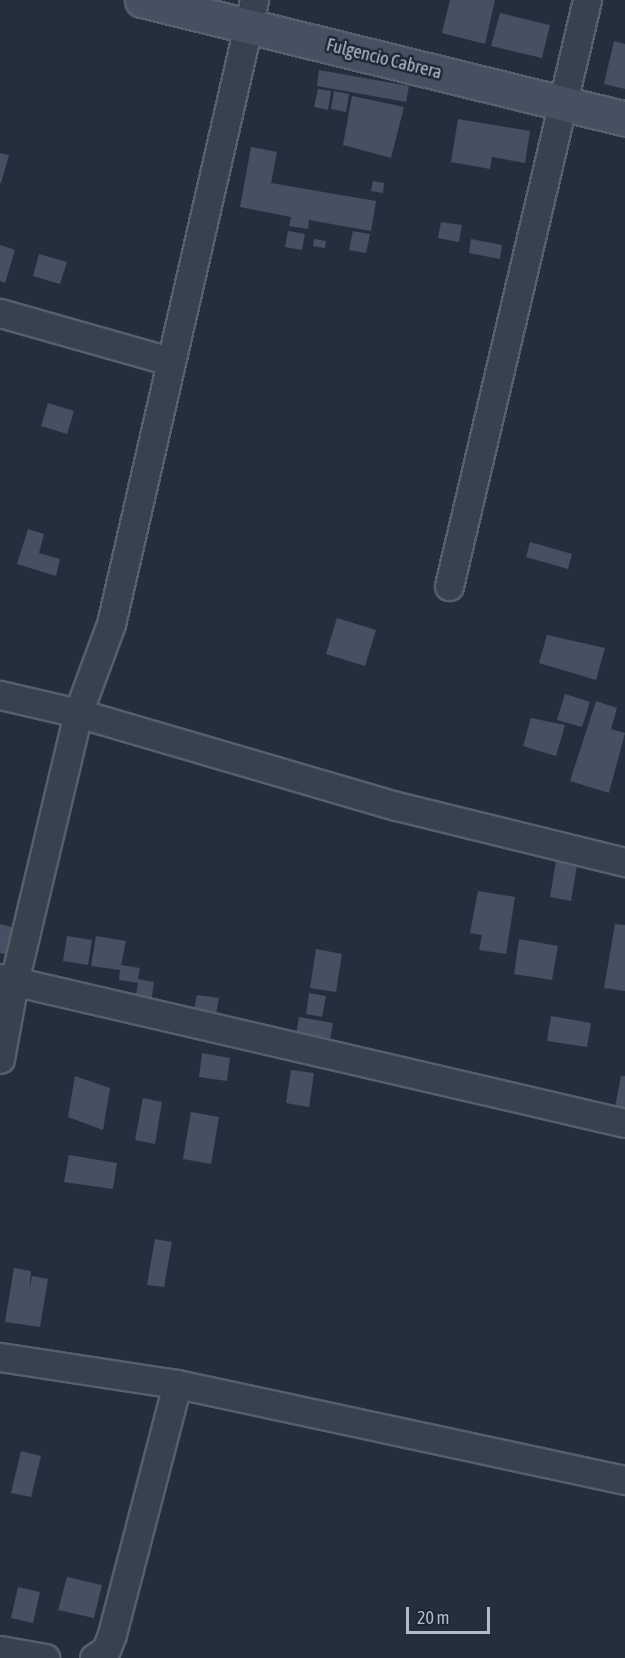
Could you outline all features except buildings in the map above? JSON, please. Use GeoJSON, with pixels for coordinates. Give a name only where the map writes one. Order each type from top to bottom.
{"type":"FeatureCollection","features":[{"type":"Feature","properties":{"kind":"main road","name":"Fulgencio Cabrera"},"geometry":{"type":"LineString","coordinates":[[142,0],[251,13],[561,103],[625,119]]}},
{"type":"Feature","properties":{"kind":"street"},"geometry":{"type":"LineString","coordinates":[[449,586],[587,0]]}},
{"type":"Feature","properties":{"kind":"street"},"geometry":{"type":"LineString","coordinates":[[0,1059],[7,980],[78,712],[111,624],[251,13]]}},
{"type":"Feature","properties":{"kind":"street"},"geometry":{"type":"LineString","coordinates":[[0,313],[170,361]]}},
{"type":"Feature","properties":{"kind":"street"},"geometry":{"type":"LineString","coordinates":[[0,695],[78,712],[397,806],[625,862]]}},
{"type":"Feature","properties":{"kind":"street"},"geometry":{"type":"LineString","coordinates":[[7,980],[625,1123]]}},
{"type":"Feature","properties":{"kind":"street"},"geometry":{"type":"LineString","coordinates":[[0,1357],[177,1384],[625,1480]]}},
{"type":"Feature","properties":{"kind":"street"},"geometry":{"type":"LineString","coordinates":[[94,1658],[106,1650],[112,1634],[177,1384]]}},
{"type":"Feature","properties":{"kind":"street"},"geometry":{"type":"LineString","coordinates":[[0,1650],[45,1658]]}}]}
